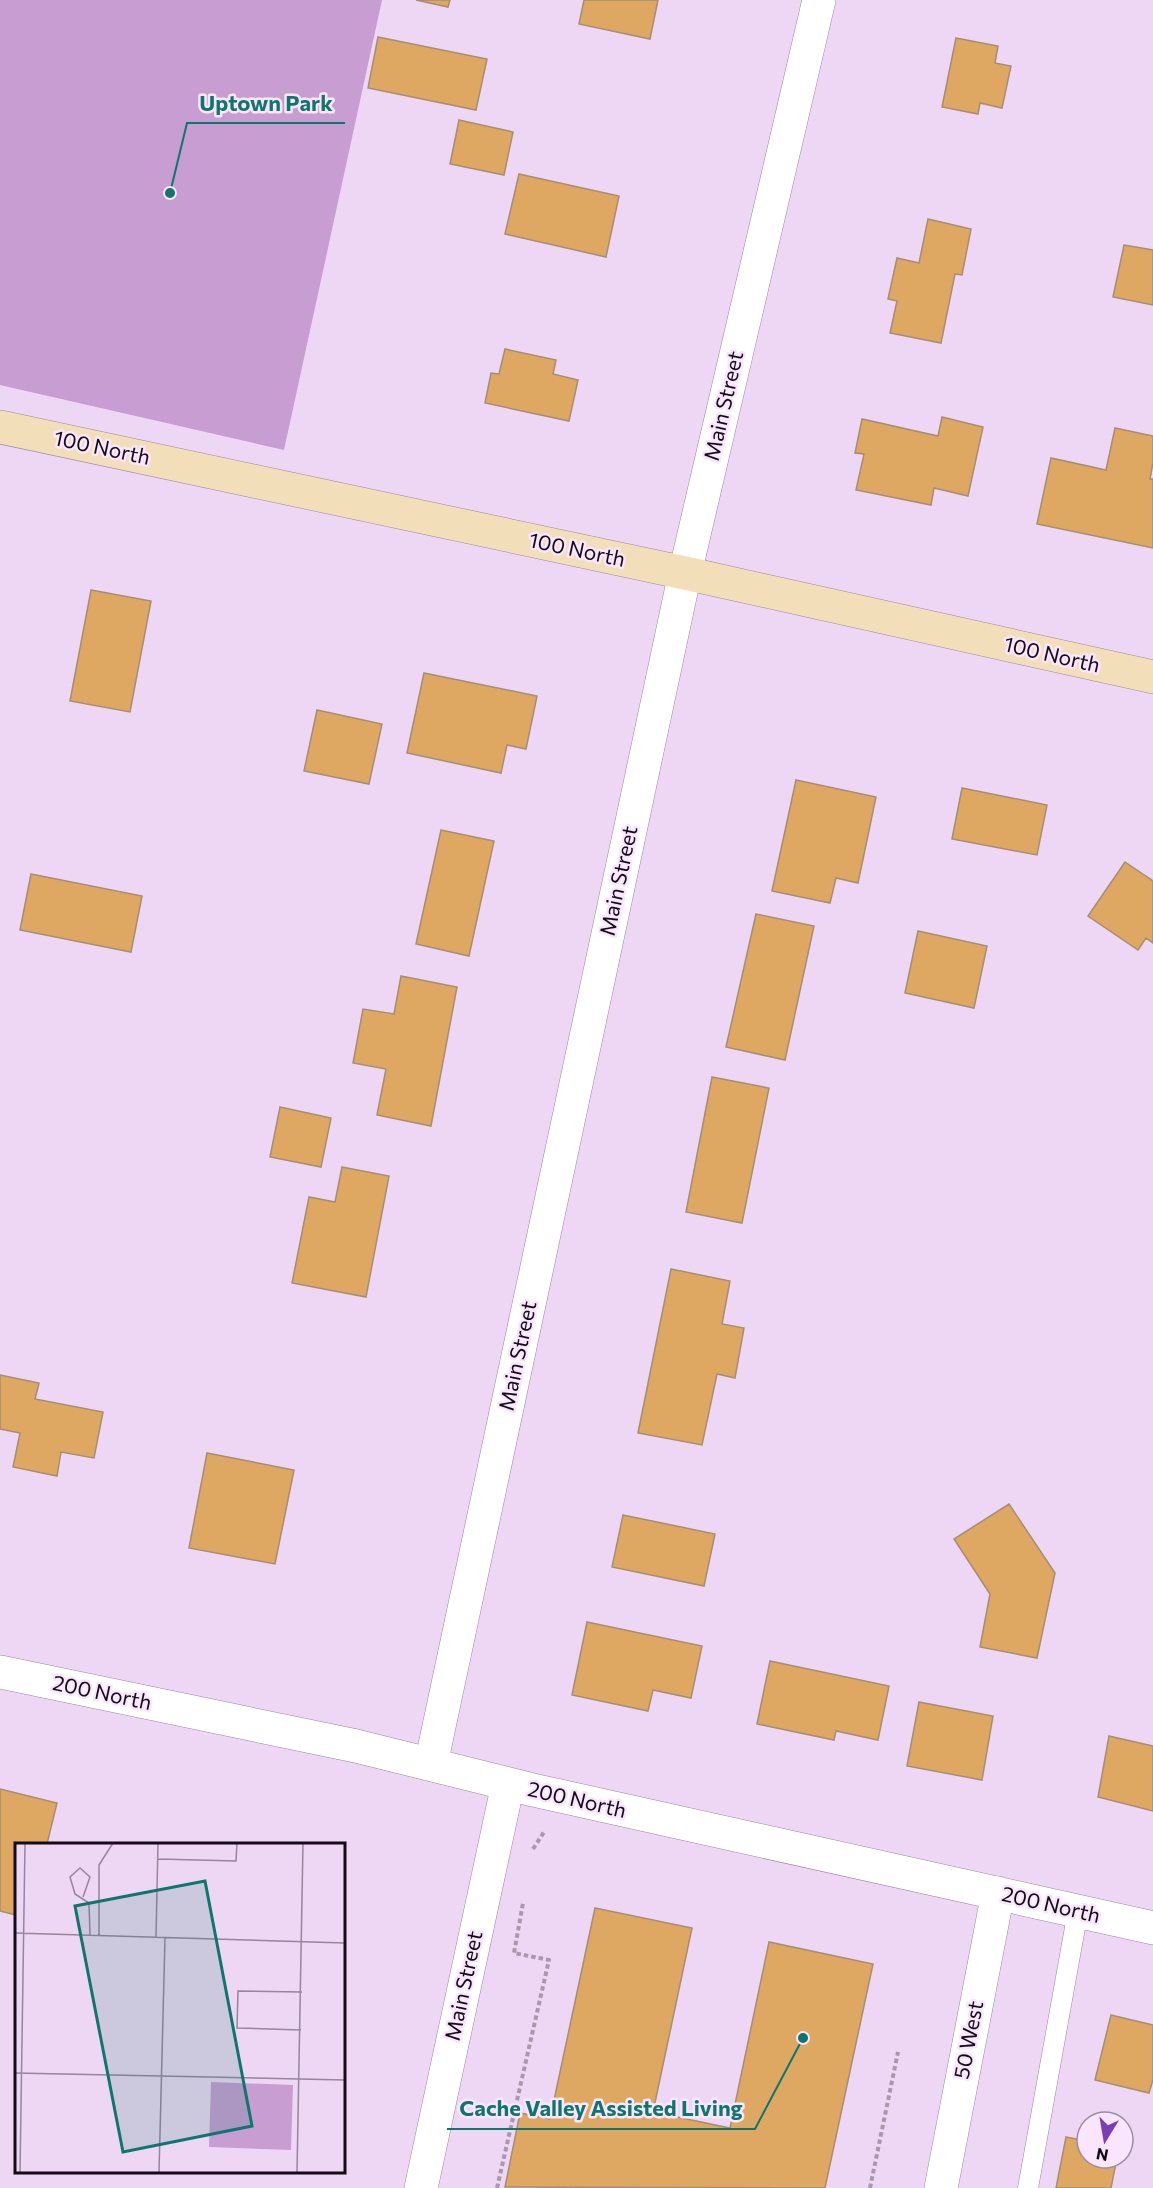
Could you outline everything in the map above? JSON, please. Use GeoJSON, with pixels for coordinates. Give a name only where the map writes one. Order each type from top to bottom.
{"type":"FeatureCollection","features":[{"type":"Feature","properties":{"kind":"street","name":"Main Street"},"geometry":{"type":"LineString","coordinates":[[430,1764],[685,573],[819,0]]}},
{"type":"Feature","properties":{"kind":"street","name":"100 North"},"geometry":{"type":"LineString","coordinates":[[0,427],[685,573],[1153,678]]}},
{"type":"Feature","properties":{"kind":"street","name":"200 North"},"geometry":{"type":"LineString","coordinates":[[0,1672],[356,1746],[508,1784],[1153,1928]]}},
{"type":"Feature","properties":{"kind":"street","name":"Main Street"},"geometry":{"type":"LineString","coordinates":[[421,2188],[508,1784]]}},
{"type":"Feature","properties":{"kind":"street","name":"50 West"},"geometry":{"type":"LineString","coordinates":[[940,2188],[998,1893]]}},
{"type":"Feature","properties":{"kind":"lane"},"geometry":{"type":"LineString","coordinates":[[1028,2188],[1078,1911]]}},
{"type":"Feature","properties":{"kind":"path"},"geometry":{"type":"LineString","coordinates":[[532,1851],[544,1832]]}},
{"type":"Feature","properties":{"kind":"path"},"geometry":{"type":"LineString","coordinates":[[497,2188],[549,1960],[514,1953],[524,1896]]}},
{"type":"Feature","properties":{"kind":"path"},"geometry":{"type":"LineString","coordinates":[[870,2188],[898,2052]]}},
{"type":"Feature","properties":{"kind":"shaded area"},"geometry":{"type":"Polygon","coordinates":[[[0,0],[382,0],[284,450],[0,385],[0,0]]]}},
{"type":"Feature","properties":{"kind":"building"},"geometry":{"type":"Polygon","coordinates":[[[416,0],[450,0],[448,7],[416,0]]]}},
{"type":"Feature","properties":{"kind":"building"},"geometry":{"type":"Polygon","coordinates":[[[584,0],[658,0],[650,39],[579,24],[584,0]]]}},
{"type":"Feature","properties":{"kind":"building"},"geometry":{"type":"Polygon","coordinates":[[[378,37],[487,59],[476,110],[368,88],[378,37]]]}},
{"type":"Feature","properties":{"kind":"building"},"geometry":{"type":"Polygon","coordinates":[[[956,38],[998,46],[995,63],[1011,66],[1002,108],[980,103],[978,114],[942,107],[956,38]]]}},
{"type":"Feature","properties":{"kind":"building"},"geometry":{"type":"Polygon","coordinates":[[[459,120],[513,132],[504,175],[450,164],[459,120]]]}},
{"type":"Feature","properties":{"kind":"building"},"geometry":{"type":"Polygon","coordinates":[[[519,174],[619,196],[606,257],[505,234],[519,174]]]}},
{"type":"Feature","properties":{"kind":"building"},"geometry":{"type":"Polygon","coordinates":[[[928,219],[971,229],[962,275],[955,274],[941,343],[890,333],[897,301],[888,299],[897,258],[919,263],[928,219]]]}},
{"type":"Feature","properties":{"kind":"building"},"geometry":{"type":"Polygon","coordinates":[[[1124,245],[1153,250],[1153,305],[1113,297],[1124,245]]]}},
{"type":"Feature","properties":{"kind":"building"},"geometry":{"type":"Polygon","coordinates":[[[505,349],[556,360],[553,374],[578,380],[569,421],[485,403],[491,373],[499,374],[505,349]]]}},
{"type":"Feature","properties":{"kind":"building"},"geometry":{"type":"Polygon","coordinates":[[[942,417],[983,427],[968,496],[934,488],[931,505],[856,490],[864,454],[855,453],[862,419],[938,436],[942,417]]]}},
{"type":"Feature","properties":{"kind":"building"},"geometry":{"type":"Polygon","coordinates":[[[1115,428],[1153,436],[1153,463],[1150,479],[1153,479],[1153,548],[1037,524],[1051,458],[1106,470],[1115,428]]]}},
{"type":"Feature","properties":{"kind":"building"},"geometry":{"type":"Polygon","coordinates":[[[91,590],[151,601],[130,712],[70,701],[91,590]]]}},
{"type":"Feature","properties":{"kind":"building"},"geometry":{"type":"Polygon","coordinates":[[[424,673],[537,696],[526,749],[507,745],[501,773],[407,753],[424,673]]]}},
{"type":"Feature","properties":{"kind":"building"},"geometry":{"type":"Polygon","coordinates":[[[317,710],[382,724],[369,784],[304,771],[317,710]]]}},
{"type":"Feature","properties":{"kind":"building"},"geometry":{"type":"Polygon","coordinates":[[[796,780],[876,797],[858,883],[836,878],[830,903],[772,891],[796,780]]]}},
{"type":"Feature","properties":{"kind":"building"},"geometry":{"type":"Polygon","coordinates":[[[962,788],[1047,805],[1037,855],[952,839],[962,788]]]}},
{"type":"Feature","properties":{"kind":"building"},"geometry":{"type":"Polygon","coordinates":[[[441,830],[494,841],[469,956],[416,944],[441,830]]]}},
{"type":"Feature","properties":{"kind":"building"},"geometry":{"type":"Polygon","coordinates":[[[1125,862],[1153,881],[1153,943],[1146,938],[1138,950],[1088,916],[1125,862]]]}},
{"type":"Feature","properties":{"kind":"building"},"geometry":{"type":"Polygon","coordinates":[[[31,874],[142,896],[131,952],[20,930],[31,874]]]}},
{"type":"Feature","properties":{"kind":"building"},"geometry":{"type":"Polygon","coordinates":[[[756,914],[814,926],[785,1060],[726,1047],[756,914]]]}},
{"type":"Feature","properties":{"kind":"building"},"geometry":{"type":"Polygon","coordinates":[[[918,931],[987,946],[974,1008],[905,993],[918,931]]]}},
{"type":"Feature","properties":{"kind":"building"},"geometry":{"type":"Polygon","coordinates":[[[401,976],[457,987],[431,1126],[377,1115],[386,1069],[353,1063],[363,1009],[394,1014],[401,976]]]}},
{"type":"Feature","properties":{"kind":"building"},"geometry":{"type":"Polygon","coordinates":[[[712,1077],[769,1088],[742,1223],[686,1212],[712,1077]]]}},
{"type":"Feature","properties":{"kind":"building"},"geometry":{"type":"Polygon","coordinates":[[[280,1107],[331,1118],[321,1167],[270,1157],[280,1107]]]}},
{"type":"Feature","properties":{"kind":"building"},"geometry":{"type":"Polygon","coordinates":[[[342,1167],[389,1176],[366,1297],[292,1283],[309,1197],[335,1202],[342,1167]]]}},
{"type":"Feature","properties":{"kind":"building"},"geometry":{"type":"Polygon","coordinates":[[[671,1269],[730,1281],[722,1324],[744,1328],[735,1378],[717,1374],[702,1445],[638,1433],[671,1269]]]}},
{"type":"Feature","properties":{"kind":"building"},"geometry":{"type":"Polygon","coordinates":[[[0,1375],[39,1383],[35,1399],[103,1412],[94,1458],[61,1452],[57,1476],[13,1467],[20,1433],[0,1429],[0,1375]]]}},
{"type":"Feature","properties":{"kind":"building"},"geometry":{"type":"Polygon","coordinates":[[[207,1453],[294,1470],[275,1564],[189,1548],[207,1453]]]}},
{"type":"Feature","properties":{"kind":"building"},"geometry":{"type":"Polygon","coordinates":[[[1009,1504],[1055,1573],[1037,1658],[980,1647],[990,1594],[954,1539],[1009,1504]]]}},
{"type":"Feature","properties":{"kind":"building"},"geometry":{"type":"Polygon","coordinates":[[[623,1515],[715,1534],[704,1586],[612,1567],[623,1515]]]}},
{"type":"Feature","properties":{"kind":"building"},"geometry":{"type":"Polygon","coordinates":[[[587,1622],[702,1646],[691,1698],[653,1690],[648,1711],[572,1695],[587,1622]]]}},
{"type":"Feature","properties":{"kind":"building"},"geometry":{"type":"Polygon","coordinates":[[[770,1661],[889,1686],[878,1740],[836,1731],[834,1740],[757,1724],[770,1661]]]}},
{"type":"Feature","properties":{"kind":"building"},"geometry":{"type":"Polygon","coordinates":[[[919,1702],[993,1716],[982,1780],[907,1766],[919,1702]]]}},
{"type":"Feature","properties":{"kind":"building"},"geometry":{"type":"Polygon","coordinates":[[[1109,1736],[1153,1746],[1153,1811],[1098,1797],[1109,1736]]]}},
{"type":"Feature","properties":{"kind":"building"},"geometry":{"type":"Polygon","coordinates":[[[0,1789],[57,1803],[47,1843],[15,1843],[15,1915],[0,1911],[0,1789]]]}},
{"type":"Feature","properties":{"kind":"building"},"geometry":{"type":"Polygon","coordinates":[[[595,1908],[692,1928],[653,2112],[730,2128],[769,1942],[873,1964],[825,2188],[505,2187],[520,2113],[550,2119],[595,1908]]]}},
{"type":"Feature","properties":{"kind":"building"},"geometry":{"type":"Polygon","coordinates":[[[1111,2015],[1153,2025],[1153,2080],[1149,2093],[1095,2080],[1111,2015]]]}},
{"type":"Feature","properties":{"kind":"building"},"geometry":{"type":"Polygon","coordinates":[[[1066,2137],[1075,2139],[1075,2170],[1115,2170],[1111,2188],[1056,2188],[1066,2137]]]}},
{"type":"Feature","properties":{"kind":"place","name":"Uptown Park"},"geometry":{"type":"Point","coordinates":[170,193]}},
{"type":"Feature","properties":{"kind":"place","name":"Cache Valley Assisted Living"},"geometry":{"type":"Point","coordinates":[803,2038]}}]}
